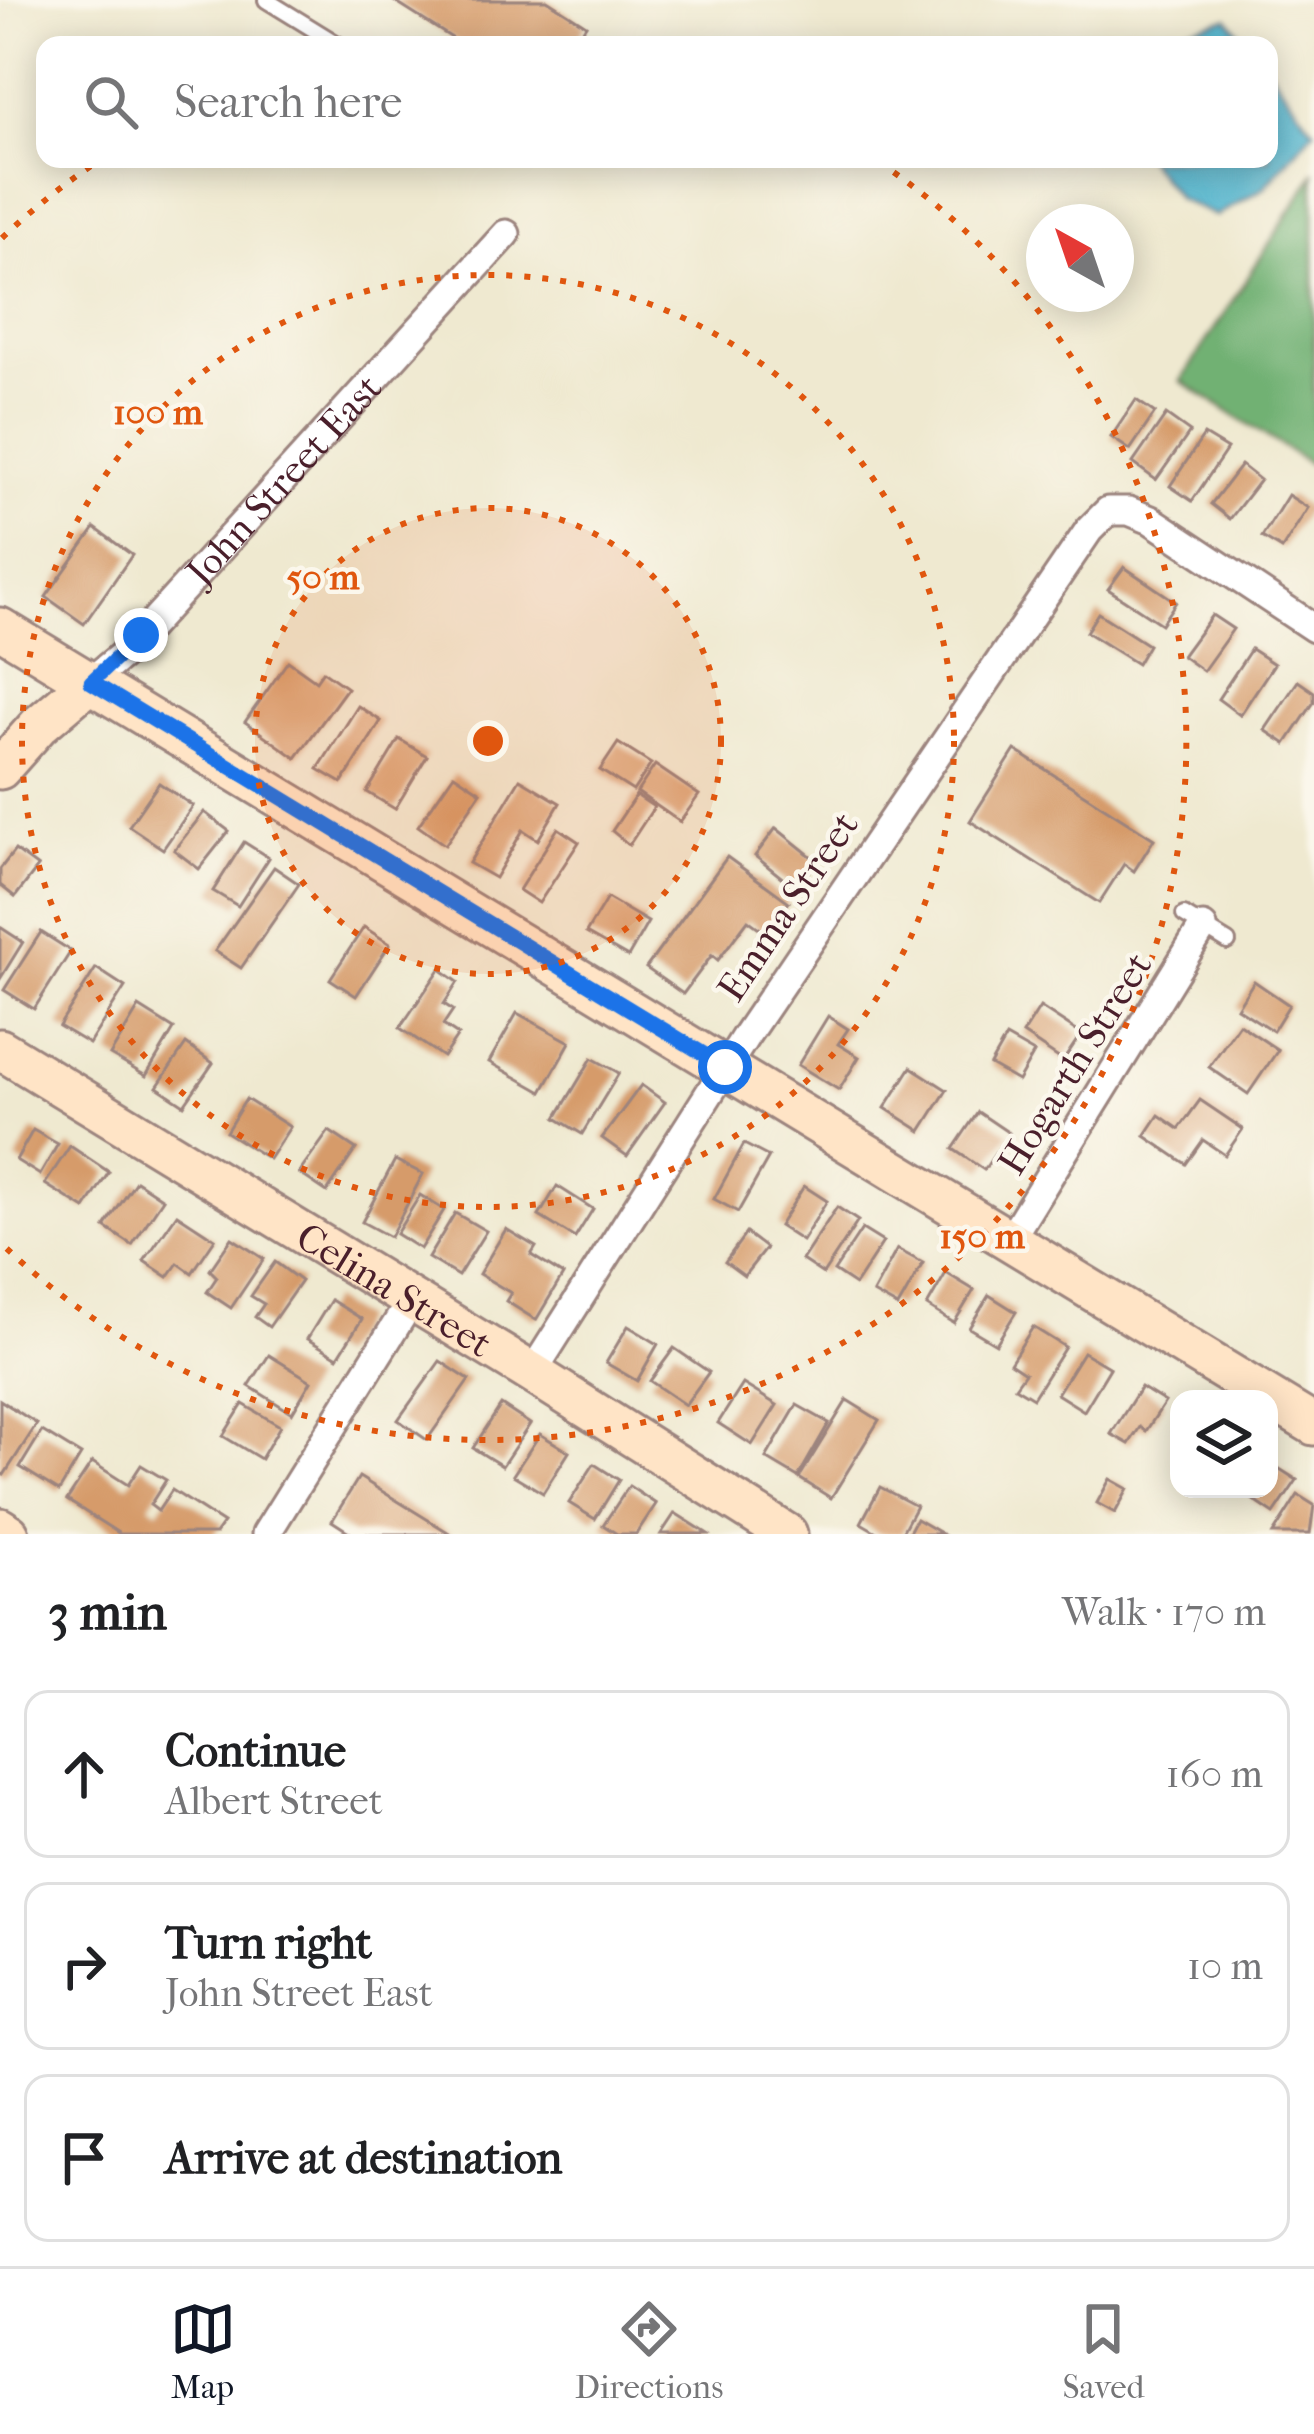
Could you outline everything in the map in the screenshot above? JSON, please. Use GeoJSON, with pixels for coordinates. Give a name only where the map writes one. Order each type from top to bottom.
{"type":"FeatureCollection","features":[{"type":"Feature","properties":{"kind":"street","name":"John Street East"},"geometry":{"type":"LineString","coordinates":[[0,769],[39,725],[126,652],[506,234]]}},
{"type":"Feature","properties":{"kind":"street","name":"Emma Street"},"geometry":{"type":"LineString","coordinates":[[532,1373],[725,1067],[1089,530],[1108,511],[1129,511],[1151,520],[1314,628]]}},
{"type":"Feature","properties":{"kind":"street"},"geometry":{"type":"LineString","coordinates":[[0,628],[1307,1415]]}},
{"type":"Feature","properties":{"kind":"street","name":"Hogarth Street"},"geometry":{"type":"LineString","coordinates":[[1010,1239],[1194,921]]}},
{"type":"Feature","properties":{"kind":"street","name":"Celina Street"},"geometry":{"type":"LineString","coordinates":[[0,1049],[787,1534]]}},
{"type":"Feature","properties":{"kind":"street"},"geometry":{"type":"LineString","coordinates":[[266,1534],[411,1301]]}},
{"type":"Feature","properties":{"kind":"street"},"geometry":{"type":"LineString","coordinates":[[0,1528],[9,1534]]}},
{"type":"Feature","properties":{"kind":"lane"},"geometry":{"type":"LineString","coordinates":[[266,0],[324,36]]}},
{"type":"Feature","properties":{"kind":"lane"},"geometry":{"type":"LineString","coordinates":[[1194,921],[1228,942]]}},
{"type":"Feature","properties":{"kind":"green space"},"geometry":{"type":"Polygon","coordinates":[[[1314,174],[1314,467],[1181,381],[1314,174]]]}},
{"type":"Feature","properties":{"kind":"water"},"geometry":{"type":"Polygon","coordinates":[[[1228,18],[1242,36],[1177,36],[1183,30],[1228,18]]]}},
{"type":"Feature","properties":{"kind":"water"},"geometry":{"type":"Polygon","coordinates":[[[1278,81],[1314,130],[1264,188],[1216,216],[1178,199],[1154,168],[1278,168],[1278,81]]]}},
{"type":"Feature","properties":{"kind":"building"},"geometry":{"type":"Polygon","coordinates":[[[392,0],[547,0],[586,25],[579,36],[449,36],[392,0]]]}},
{"type":"Feature","properties":{"kind":"building"},"geometry":{"type":"Polygon","coordinates":[[[1136,400],[1155,413],[1130,450],[1111,437],[1136,400]]]}},
{"type":"Feature","properties":{"kind":"building"},"geometry":{"type":"Polygon","coordinates":[[[1166,415],[1190,432],[1156,480],[1133,463],[1166,415]]]}},
{"type":"Feature","properties":{"kind":"building"},"geometry":{"type":"Polygon","coordinates":[[[1204,435],[1227,449],[1192,501],[1170,486],[1204,435]]]}},
{"type":"Feature","properties":{"kind":"building"},"geometry":{"type":"Polygon","coordinates":[[[1241,465],[1260,480],[1230,519],[1211,504],[1241,465]]]}},
{"type":"Feature","properties":{"kind":"building"},"geometry":{"type":"Polygon","coordinates":[[[1288,495],[1308,508],[1282,549],[1262,537],[1288,495]]]}},
{"type":"Feature","properties":{"kind":"building"},"geometry":{"type":"Polygon","coordinates":[[[95,528],[132,555],[84,624],[46,597],[95,528]]]}},
{"type":"Feature","properties":{"kind":"building"},"geometry":{"type":"Polygon","coordinates":[[[1124,567],[1176,602],[1161,624],[1108,589],[1124,567]]]}},
{"type":"Feature","properties":{"kind":"building"},"geometry":{"type":"Polygon","coordinates":[[[1098,613],[1148,645],[1137,664],[1086,632],[1098,613]]]}},
{"type":"Feature","properties":{"kind":"building"},"geometry":{"type":"Polygon","coordinates":[[[1212,615],[1233,629],[1203,671],[1182,656],[1212,615]]]}},
{"type":"Feature","properties":{"kind":"building"},"geometry":{"type":"Polygon","coordinates":[[[1251,649],[1274,664],[1240,715],[1218,699],[1251,649]]]}},
{"type":"Feature","properties":{"kind":"building"},"geometry":{"type":"Polygon","coordinates":[[[288,661],[316,681],[323,671],[347,688],[296,758],[245,722],[288,661]]]}},
{"type":"Feature","properties":{"kind":"building"},"geometry":{"type":"Polygon","coordinates":[[[1298,681],[1314,692],[1314,702],[1286,744],[1265,730],[1298,681]]]}},
{"type":"Feature","properties":{"kind":"building"},"geometry":{"type":"Polygon","coordinates":[[[358,706],[381,721],[342,783],[318,769],[358,706]]]}},
{"type":"Feature","properties":{"kind":"building"},"geometry":{"type":"Polygon","coordinates":[[[399,739],[427,756],[395,809],[367,792],[399,739]]]}},
{"type":"Feature","properties":{"kind":"building"},"geometry":{"type":"Polygon","coordinates":[[[618,743],[651,764],[633,791],[600,770],[618,743]]]}},
{"type":"Feature","properties":{"kind":"building"},"geometry":{"type":"Polygon","coordinates":[[[1015,750],[1154,839],[1134,871],[1124,864],[1099,903],[970,821],[1015,750]]]}},
{"type":"Feature","properties":{"kind":"building"},"geometry":{"type":"Polygon","coordinates":[[[655,765],[699,795],[680,822],[637,792],[655,765]]]}},
{"type":"Feature","properties":{"kind":"building"},"geometry":{"type":"Polygon","coordinates":[[[454,774],[481,792],[445,845],[418,826],[454,774]]]}},
{"type":"Feature","properties":{"kind":"building"},"geometry":{"type":"Polygon","coordinates":[[[520,779],[560,803],[538,840],[523,830],[495,878],[469,863],[520,779]]]}},
{"type":"Feature","properties":{"kind":"building"},"geometry":{"type":"Polygon","coordinates":[[[159,783],[193,806],[163,849],[129,826],[159,783]]]}},
{"type":"Feature","properties":{"kind":"building"},"geometry":{"type":"Polygon","coordinates":[[[636,795],[654,807],[629,845],[612,831],[636,795]]]}},
{"type":"Feature","properties":{"kind":"building"},"geometry":{"type":"Polygon","coordinates":[[[204,812],[229,831],[199,869],[174,850],[204,812]]]}},
{"type":"Feature","properties":{"kind":"building"},"geometry":{"type":"Polygon","coordinates":[[[558,828],[579,842],[539,903],[519,890],[558,828]]]}},
{"type":"Feature","properties":{"kind":"building"},"geometry":{"type":"Polygon","coordinates":[[[776,828],[817,861],[796,889],[755,856],[776,828]]]}},
{"type":"Feature","properties":{"kind":"building"},"geometry":{"type":"Polygon","coordinates":[[[244,842],[269,858],[238,906],[213,891],[244,842]]]}},
{"type":"Feature","properties":{"kind":"building"},"geometry":{"type":"Polygon","coordinates":[[[15,850],[38,867],[15,897],[0,885],[0,869],[15,850]]]}},
{"type":"Feature","properties":{"kind":"building"},"geometry":{"type":"Polygon","coordinates":[[[727,857],[789,902],[766,933],[748,920],[718,960],[712,955],[683,994],[646,968],[727,857]]]}},
{"type":"Feature","properties":{"kind":"building"},"geometry":{"type":"Polygon","coordinates":[[[274,867],[299,884],[241,968],[215,951],[274,867]]]}},
{"type":"Feature","properties":{"kind":"building"},"geometry":{"type":"Polygon","coordinates":[[[607,898],[648,922],[628,957],[586,933],[607,898]]]}},
{"type":"Feature","properties":{"kind":"building"},"geometry":{"type":"Polygon","coordinates":[[[0,927],[23,942],[0,979],[0,927]]]}},
{"type":"Feature","properties":{"kind":"building"},"geometry":{"type":"Polygon","coordinates":[[[364,927],[390,944],[356,996],[330,979],[364,927]]]}},
{"type":"Feature","properties":{"kind":"building"},"geometry":{"type":"Polygon","coordinates":[[[41,932],[71,951],[34,1009],[4,990],[41,932]]]}},
{"type":"Feature","properties":{"kind":"building"},"geometry":{"type":"Polygon","coordinates":[[[96,968],[125,987],[89,1044],[59,1026],[96,968]]]}},
{"type":"Feature","properties":{"kind":"building"},"geometry":{"type":"Polygon","coordinates":[[[440,969],[458,982],[444,1004],[453,1010],[443,1025],[458,1035],[443,1057],[400,1028],[440,969]]]}},
{"type":"Feature","properties":{"kind":"building"},"geometry":{"type":"Polygon","coordinates":[[[1254,981],[1289,1005],[1273,1031],[1237,1008],[1254,981]]]}},
{"type":"Feature","properties":{"kind":"building"},"geometry":{"type":"Polygon","coordinates":[[[139,1007],[174,1029],[146,1076],[110,1055],[139,1007]]]}},
{"type":"Feature","properties":{"kind":"building"},"geometry":{"type":"Polygon","coordinates":[[[1040,1007],[1081,1034],[1063,1061],[1023,1034],[1040,1007]]]}},
{"type":"Feature","properties":{"kind":"building"},"geometry":{"type":"Polygon","coordinates":[[[517,1013],[570,1042],[542,1092],[489,1062],[517,1013]]]}},
{"type":"Feature","properties":{"kind":"building"},"geometry":{"type":"Polygon","coordinates":[[[828,1016],[848,1029],[838,1044],[859,1057],[839,1090],[798,1065],[828,1016]]]}},
{"type":"Feature","properties":{"kind":"building"},"geometry":{"type":"Polygon","coordinates":[[[1239,1024],[1278,1050],[1248,1094],[1209,1067],[1239,1024]]]}},
{"type":"Feature","properties":{"kind":"building"},"geometry":{"type":"Polygon","coordinates":[[[1006,1037],[1034,1053],[1018,1081],[990,1065],[1006,1037]]]}},
{"type":"Feature","properties":{"kind":"building"},"geometry":{"type":"Polygon","coordinates":[[[186,1044],[213,1063],[184,1105],[157,1087],[186,1044]]]}},
{"type":"Feature","properties":{"kind":"building"},"geometry":{"type":"Polygon","coordinates":[[[592,1058],[619,1073],[582,1134],[556,1118],[592,1058]]]}},
{"type":"Feature","properties":{"kind":"building"},"geometry":{"type":"Polygon","coordinates":[[[911,1067],[947,1090],[921,1131],[885,1108],[911,1067]]]}},
{"type":"Feature","properties":{"kind":"building"},"geometry":{"type":"Polygon","coordinates":[[[641,1085],[665,1102],[627,1156],[602,1138],[641,1085]]]}},
{"type":"Feature","properties":{"kind":"building"},"geometry":{"type":"Polygon","coordinates":[[[246,1099],[290,1127],[269,1159],[226,1132],[246,1099]]]}},
{"type":"Feature","properties":{"kind":"building"},"geometry":{"type":"Polygon","coordinates":[[[1200,1100],[1243,1129],[1225,1155],[1203,1140],[1186,1164],[1145,1136],[1159,1115],[1179,1129],[1200,1100]]]}},
{"type":"Feature","properties":{"kind":"building"},"geometry":{"type":"Polygon","coordinates":[[[978,1112],[1009,1133],[984,1170],[953,1149],[978,1112]]]}},
{"type":"Feature","properties":{"kind":"building"},"geometry":{"type":"Polygon","coordinates":[[[33,1130],[58,1144],[40,1175],[16,1160],[33,1130]]]}},
{"type":"Feature","properties":{"kind":"building"},"geometry":{"type":"Polygon","coordinates":[[[329,1131],[356,1149],[327,1192],[299,1173],[329,1131]]]}},
{"type":"Feature","properties":{"kind":"building"},"geometry":{"type":"Polygon","coordinates":[[[744,1144],[769,1157],[738,1212],[714,1199],[744,1144]]]}},
{"type":"Feature","properties":{"kind":"building"},"geometry":{"type":"Polygon","coordinates":[[[70,1146],[109,1172],[85,1209],[45,1184],[70,1146]]]}},
{"type":"Feature","properties":{"kind":"building"},"geometry":{"type":"Polygon","coordinates":[[[395,1160],[423,1174],[390,1237],[362,1222],[395,1160]]]}},
{"type":"Feature","properties":{"kind":"building"},"geometry":{"type":"Polygon","coordinates":[[[136,1181],[163,1199],[132,1245],[105,1227],[136,1181]]]}},
{"type":"Feature","properties":{"kind":"building"},"geometry":{"type":"Polygon","coordinates":[[[557,1186],[593,1209],[575,1238],[539,1216],[557,1186]]]}},
{"type":"Feature","properties":{"kind":"building"},"geometry":{"type":"Polygon","coordinates":[[[804,1186],[827,1201],[802,1241],[779,1226],[804,1186]]]}},
{"type":"Feature","properties":{"kind":"building"},"geometry":{"type":"Polygon","coordinates":[[[420,1195],[444,1210],[420,1249],[396,1234],[420,1195]]]}},
{"type":"Feature","properties":{"kind":"building"},"geometry":{"type":"Polygon","coordinates":[[[837,1207],[858,1221],[823,1274],[802,1260],[837,1207]]]}},
{"type":"Feature","properties":{"kind":"building"},"geometry":{"type":"Polygon","coordinates":[[[455,1213],[486,1231],[458,1276],[428,1258],[455,1213]]]}},
{"type":"Feature","properties":{"kind":"building"},"geometry":{"type":"Polygon","coordinates":[[[177,1214],[215,1239],[192,1273],[178,1263],[168,1277],[144,1261],[177,1214]]]}},
{"type":"Feature","properties":{"kind":"building"},"geometry":{"type":"Polygon","coordinates":[[[506,1229],[536,1247],[531,1255],[563,1275],[536,1320],[506,1301],[511,1293],[479,1274],[506,1229]]]}},
{"type":"Feature","properties":{"kind":"building"},"geometry":{"type":"Polygon","coordinates":[[[862,1229],[883,1242],[855,1285],[834,1271],[862,1229]]]}},
{"type":"Feature","properties":{"kind":"building"},"geometry":{"type":"Polygon","coordinates":[[[746,1233],[766,1248],[744,1276],[725,1262],[746,1233]]]}},
{"type":"Feature","properties":{"kind":"building"},"geometry":{"type":"Polygon","coordinates":[[[232,1238],[264,1259],[231,1308],[207,1292],[217,1277],[210,1270],[232,1238]]]}},
{"type":"Feature","properties":{"kind":"building"},"geometry":{"type":"Polygon","coordinates":[[[897,1249],[923,1263],[898,1307],[873,1293],[897,1249]]]}},
{"type":"Feature","properties":{"kind":"building"},"geometry":{"type":"Polygon","coordinates":[[[275,1262],[301,1281],[269,1327],[255,1317],[264,1304],[251,1296],[275,1262]]]}},
{"type":"Feature","properties":{"kind":"building"},"geometry":{"type":"Polygon","coordinates":[[[946,1273],[974,1290],[954,1323],[927,1306],[946,1273]]]}},
{"type":"Feature","properties":{"kind":"building"},"geometry":{"type":"Polygon","coordinates":[[[989,1295],[1016,1312],[996,1344],[969,1328],[989,1295]]]}},
{"type":"Feature","properties":{"kind":"building"},"geometry":{"type":"Polygon","coordinates":[[[331,1300],[362,1319],[338,1357],[307,1339],[331,1300]]]}},
{"type":"Feature","properties":{"kind":"building"},"geometry":{"type":"Polygon","coordinates":[[[628,1326],[658,1344],[637,1381],[606,1363],[628,1326]]]}},
{"type":"Feature","properties":{"kind":"building"},"geometry":{"type":"Polygon","coordinates":[[[1033,1327],[1065,1347],[1033,1398],[1015,1387],[1025,1373],[1010,1363],[1033,1327]]]}},
{"type":"Feature","properties":{"kind":"building"},"geometry":{"type":"Polygon","coordinates":[[[674,1348],[709,1372],[685,1405],[650,1381],[674,1348]]]}},
{"type":"Feature","properties":{"kind":"building"},"geometry":{"type":"Polygon","coordinates":[[[1083,1352],[1110,1368],[1084,1411],[1057,1394],[1083,1352]]]}},
{"type":"Feature","properties":{"kind":"building"},"geometry":{"type":"Polygon","coordinates":[[[269,1355],[311,1381],[292,1413],[249,1386],[269,1355]]]}},
{"type":"Feature","properties":{"kind":"building"},"geometry":{"type":"Polygon","coordinates":[[[440,1361],[469,1380],[427,1440],[398,1420],[440,1361]]]}},
{"type":"Feature","properties":{"kind":"building"},"geometry":{"type":"Polygon","coordinates":[[[743,1384],[777,1405],[752,1445],[718,1423],[743,1384]]]}},
{"type":"Feature","properties":{"kind":"building"},"geometry":{"type":"Polygon","coordinates":[[[1141,1387],[1165,1402],[1146,1431],[1140,1427],[1129,1444],[1111,1434],[1141,1387]]]}},
{"type":"Feature","properties":{"kind":"building"},"geometry":{"type":"Polygon","coordinates":[[[0,1400],[37,1424],[4,1475],[0,1473],[0,1400]]]}},
{"type":"Feature","properties":{"kind":"building"},"geometry":{"type":"Polygon","coordinates":[[[847,1400],[879,1420],[831,1498],[799,1478],[847,1400]]]}},
{"type":"Feature","properties":{"kind":"building"},"geometry":{"type":"Polygon","coordinates":[[[243,1404],[280,1426],[261,1459],[223,1436],[243,1404]]]}},
{"type":"Feature","properties":{"kind":"building"},"geometry":{"type":"Polygon","coordinates":[[[501,1405],[530,1424],[502,1466],[473,1448],[501,1405]]]}},
{"type":"Feature","properties":{"kind":"building"},"geometry":{"type":"Polygon","coordinates":[[[797,1405],[829,1423],[798,1477],[766,1458],[797,1405]]]}},
{"type":"Feature","properties":{"kind":"building"},"geometry":{"type":"Polygon","coordinates":[[[42,1431],[81,1455],[59,1491],[20,1467],[42,1431]]]}},
{"type":"Feature","properties":{"kind":"building"},"geometry":{"type":"Polygon","coordinates":[[[540,1434],[569,1452],[543,1493],[513,1475],[540,1434]]]}},
{"type":"Feature","properties":{"kind":"building"},"geometry":{"type":"Polygon","coordinates":[[[92,1462],[128,1485],[141,1465],[166,1480],[150,1505],[158,1511],[172,1490],[223,1523],[215,1534],[120,1534],[67,1500],[92,1462]]]}},
{"type":"Feature","properties":{"kind":"building"},"geometry":{"type":"Polygon","coordinates":[[[594,1464],[619,1480],[595,1519],[569,1503],[594,1464]]]}},
{"type":"Feature","properties":{"kind":"building"},"geometry":{"type":"Polygon","coordinates":[[[1278,1468],[1297,1480],[1274,1514],[1252,1499],[1278,1498],[1278,1468]]]}},
{"type":"Feature","properties":{"kind":"building"},"geometry":{"type":"Polygon","coordinates":[[[359,1477],[451,1534],[352,1534],[332,1521],[359,1477]]]}},
{"type":"Feature","properties":{"kind":"building"},"geometry":{"type":"Polygon","coordinates":[[[1110,1479],[1128,1489],[1115,1513],[1097,1503],[1110,1479]]]}},
{"type":"Feature","properties":{"kind":"building"},"geometry":{"type":"Polygon","coordinates":[[[629,1486],[656,1504],[636,1534],[617,1534],[603,1525],[629,1486]]]}},
{"type":"Feature","properties":{"kind":"building"},"geometry":{"type":"Polygon","coordinates":[[[880,1487],[916,1506],[901,1534],[880,1534],[861,1523],[880,1487]]]}},
{"type":"Feature","properties":{"kind":"building"},"geometry":{"type":"Polygon","coordinates":[[[1298,1495],[1314,1505],[1310,1534],[1273,1534],[1298,1495]]]}},
{"type":"Feature","properties":{"kind":"building"},"geometry":{"type":"Polygon","coordinates":[[[675,1513],[708,1534],[661,1534],[675,1513]]]}},
{"type":"Feature","properties":{"kind":"building"},"geometry":{"type":"Polygon","coordinates":[[[916,1519],[942,1534],[908,1534],[916,1519]]]}},
{"type":"Feature","properties":{"kind":"route"},"geometry":{"type":"LineString","coordinates":[[141,635],[91,682],[725,1067]]}}]}
